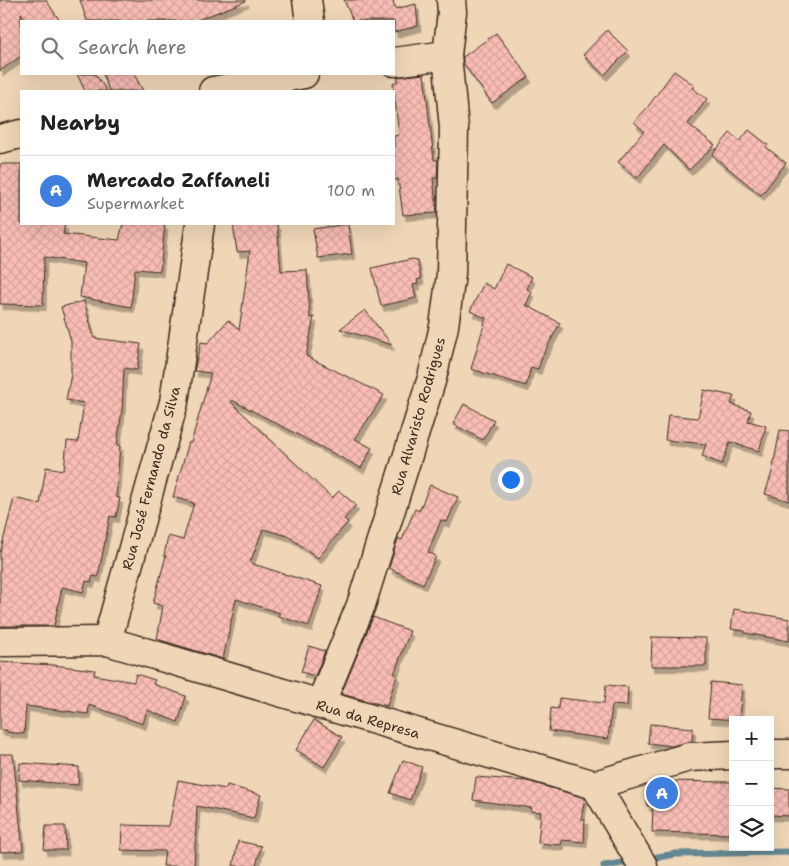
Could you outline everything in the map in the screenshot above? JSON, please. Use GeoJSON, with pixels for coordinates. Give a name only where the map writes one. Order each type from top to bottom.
{"type":"FeatureCollection","features":[{"type":"Feature","properties":{"kind":"street"},"geometry":{"type":"LineString","coordinates":[[307,0],[310,20]]}},
{"type":"Feature","properties":{"kind":"street","name":"Rua Alvaristo Rodrigues"},"geometry":{"type":"LineString","coordinates":[[320,705],[361,605],[432,378],[444,326],[451,274],[454,128],[447,55],[452,0]]}},
{"type":"Feature","properties":{"kind":"street"},"geometry":{"type":"LineString","coordinates":[[395,62],[447,55]]}},
{"type":"Feature","properties":{"kind":"street"},"geometry":{"type":"LineString","coordinates":[[223,90],[244,88],[300,75]]}},
{"type":"Feature","properties":{"kind":"street"},"geometry":{"type":"LineString","coordinates":[[0,138],[20,134]]}},
{"type":"Feature","properties":{"kind":"street","name":"Rua José Fernando da Silva"},"geometry":{"type":"LineString","coordinates":[[107,641],[174,402],[200,225]]}},
{"type":"Feature","properties":{"kind":"street","name":"Rua da Represa"},"geometry":{"type":"LineString","coordinates":[[0,642],[107,641],[595,785]]}},
{"type":"Feature","properties":{"kind":"street"},"geometry":{"type":"LineString","coordinates":[[774,754],[789,754]]}},
{"type":"Feature","properties":{"kind":"street"},"geometry":{"type":"LineString","coordinates":[[643,866],[595,785],[689,757],[729,755]]}},
{"type":"Feature","properties":{"kind":"building"},"geometry":{"type":"Polygon","coordinates":[[[0,0],[46,0],[59,20],[26,20],[21,13],[20,57],[0,71],[0,0]]]}},
{"type":"Feature","properties":{"kind":"building"},"geometry":{"type":"Polygon","coordinates":[[[80,0],[246,0],[198,20],[87,20],[80,0]]]}},
{"type":"Feature","properties":{"kind":"building"},"geometry":{"type":"Polygon","coordinates":[[[344,0],[393,0],[395,9],[416,4],[418,26],[395,32],[395,20],[353,20],[344,0]]]}},
{"type":"Feature","properties":{"kind":"building"},"geometry":{"type":"Polygon","coordinates":[[[607,30],[628,51],[604,75],[583,55],[607,30]]]}},
{"type":"Feature","properties":{"kind":"building"},"geometry":{"type":"Polygon","coordinates":[[[496,33],[529,77],[492,103],[463,63],[463,57],[496,33]]]}},
{"type":"Feature","properties":{"kind":"building"},"geometry":{"type":"Polygon","coordinates":[[[674,71],[694,85],[692,88],[707,99],[688,124],[715,145],[689,170],[664,145],[637,178],[618,162],[644,131],[634,122],[647,108],[674,71]]]}},
{"type":"Feature","properties":{"kind":"building"},"geometry":{"type":"Polygon","coordinates":[[[424,74],[434,160],[438,160],[437,178],[433,178],[437,213],[403,215],[398,179],[395,180],[395,136],[399,135],[393,83],[398,81],[397,77],[424,74]]]}},
{"type":"Feature","properties":{"kind":"building"},"geometry":{"type":"Polygon","coordinates":[[[77,75],[96,75],[106,90],[85,90],[77,75]]]}},
{"type":"Feature","properties":{"kind":"building"},"geometry":{"type":"Polygon","coordinates":[[[103,75],[135,75],[142,90],[109,90],[103,75]]]}},
{"type":"Feature","properties":{"kind":"building"},"geometry":{"type":"Polygon","coordinates":[[[749,130],[786,163],[761,195],[712,155],[730,133],[740,141],[749,130]]]}},
{"type":"Feature","properties":{"kind":"building"},"geometry":{"type":"Polygon","coordinates":[[[0,164],[20,164],[20,225],[65,225],[63,234],[119,240],[123,225],[165,225],[160,271],[135,269],[131,307],[80,297],[84,263],[44,257],[43,305],[0,304],[0,164]]]}},
{"type":"Feature","properties":{"kind":"building"},"geometry":{"type":"Polygon","coordinates":[[[233,225],[277,225],[281,271],[307,270],[310,318],[314,317],[306,356],[384,395],[355,439],[372,448],[361,468],[232,400],[231,402],[332,498],[339,491],[356,505],[344,519],[348,522],[318,558],[288,536],[263,529],[250,563],[322,586],[309,626],[278,616],[280,613],[236,599],[223,659],[157,639],[163,606],[153,603],[166,556],[164,556],[168,536],[183,540],[194,503],[173,497],[211,373],[194,371],[201,342],[208,343],[228,320],[239,330],[250,251],[237,252],[233,225]]]}},
{"type":"Feature","properties":{"kind":"building"},"geometry":{"type":"Polygon","coordinates":[[[348,225],[352,254],[318,258],[313,229],[348,225]]]}},
{"type":"Feature","properties":{"kind":"building"},"geometry":{"type":"Polygon","coordinates":[[[412,259],[417,260],[421,279],[417,280],[418,284],[413,285],[416,298],[381,306],[372,268],[412,259]]]}},
{"type":"Feature","properties":{"kind":"building"},"geometry":{"type":"Polygon","coordinates":[[[506,264],[532,277],[527,289],[532,292],[526,305],[560,323],[542,357],[538,369],[531,367],[526,386],[471,369],[486,318],[470,311],[484,283],[494,289],[506,264]]]}},
{"type":"Feature","properties":{"kind":"building"},"geometry":{"type":"Polygon","coordinates":[[[84,301],[94,338],[141,344],[137,370],[124,368],[122,410],[117,445],[120,445],[116,497],[120,498],[116,517],[110,516],[98,577],[93,576],[91,582],[86,581],[83,592],[62,587],[54,626],[0,626],[0,553],[14,498],[40,504],[46,467],[64,470],[67,441],[78,442],[84,403],[66,400],[71,374],[71,341],[61,307],[84,301]]]}},
{"type":"Feature","properties":{"kind":"building"},"geometry":{"type":"Polygon","coordinates":[[[365,310],[392,345],[340,329],[365,310]]]}},
{"type":"Feature","properties":{"kind":"building"},"geometry":{"type":"Polygon","coordinates":[[[704,390],[734,396],[731,404],[751,411],[748,421],[766,426],[759,451],[730,442],[722,464],[702,456],[706,444],[665,440],[668,415],[698,418],[704,390]]]}},
{"type":"Feature","properties":{"kind":"building"},"geometry":{"type":"Polygon","coordinates":[[[464,404],[494,420],[483,440],[453,424],[464,404]]]}},
{"type":"Feature","properties":{"kind":"building"},"geometry":{"type":"Polygon","coordinates":[[[780,430],[789,431],[789,501],[765,494],[772,472],[780,430]]]}},
{"type":"Feature","properties":{"kind":"building"},"geometry":{"type":"Polygon","coordinates":[[[430,485],[458,497],[447,522],[441,520],[428,552],[436,556],[423,584],[389,568],[398,538],[402,540],[415,509],[419,511],[430,485]]]}},
{"type":"Feature","properties":{"kind":"building"},"geometry":{"type":"Polygon","coordinates":[[[734,609],[789,619],[789,641],[731,629],[734,609]]]}},
{"type":"Feature","properties":{"kind":"building"},"geometry":{"type":"Polygon","coordinates":[[[373,617],[410,631],[394,674],[397,675],[387,706],[341,694],[373,617]]]}},
{"type":"Feature","properties":{"kind":"building"},"geometry":{"type":"Polygon","coordinates":[[[652,637],[706,638],[706,666],[651,666],[652,637]]]}},
{"type":"Feature","properties":{"kind":"building"},"geometry":{"type":"Polygon","coordinates":[[[309,646],[325,651],[315,676],[301,672],[309,646]]]}},
{"type":"Feature","properties":{"kind":"building"},"geometry":{"type":"Polygon","coordinates":[[[0,662],[95,670],[94,675],[134,682],[136,674],[155,680],[153,684],[186,696],[178,722],[147,710],[143,724],[89,705],[88,714],[26,706],[24,734],[7,732],[7,730],[0,730],[0,662]]]}},
{"type":"Feature","properties":{"kind":"building"},"geometry":{"type":"Polygon","coordinates":[[[711,682],[742,685],[739,716],[729,716],[729,719],[708,718],[711,682]]]}},
{"type":"Feature","properties":{"kind":"building"},"geometry":{"type":"Polygon","coordinates":[[[606,685],[628,687],[627,706],[612,705],[608,739],[549,731],[551,708],[558,709],[559,698],[604,703],[606,685]]]}},
{"type":"Feature","properties":{"kind":"building"},"geometry":{"type":"Polygon","coordinates":[[[314,720],[342,737],[324,767],[296,750],[314,720]]]}},
{"type":"Feature","properties":{"kind":"building"},"geometry":{"type":"Polygon","coordinates":[[[650,724],[693,728],[692,741],[672,746],[648,743],[650,724]]]}},
{"type":"Feature","properties":{"kind":"building"},"geometry":{"type":"Polygon","coordinates":[[[0,754],[13,754],[23,851],[0,852],[0,754]]]}},
{"type":"Feature","properties":{"kind":"building"},"geometry":{"type":"Polygon","coordinates":[[[403,760],[422,767],[410,800],[390,793],[403,760]]]}},
{"type":"Feature","properties":{"kind":"building"},"geometry":{"type":"Polygon","coordinates":[[[20,763],[79,767],[78,785],[19,780],[20,763]]]}},
{"type":"Feature","properties":{"kind":"building"},"geometry":{"type":"Polygon","coordinates":[[[476,777],[527,781],[585,798],[581,819],[585,819],[584,842],[562,840],[561,845],[538,843],[541,812],[531,811],[532,808],[473,800],[476,777]]]}},
{"type":"Feature","properties":{"kind":"building"},"geometry":{"type":"Polygon","coordinates":[[[178,780],[226,789],[227,785],[261,795],[254,818],[197,806],[194,866],[163,866],[165,851],[121,850],[122,825],[169,826],[178,780]]]}},
{"type":"Feature","properties":{"kind":"building"},"geometry":{"type":"Polygon","coordinates":[[[663,781],[729,782],[729,834],[652,832],[653,806],[647,806],[647,786],[663,781]]]}},
{"type":"Feature","properties":{"kind":"building"},"geometry":{"type":"Polygon","coordinates":[[[774,788],[789,789],[789,816],[774,815],[774,788]]]}},
{"type":"Feature","properties":{"kind":"building"},"geometry":{"type":"Polygon","coordinates":[[[46,826],[65,826],[66,850],[44,850],[46,826]]]}},
{"type":"Feature","properties":{"kind":"building"},"geometry":{"type":"Polygon","coordinates":[[[238,841],[261,846],[256,866],[233,866],[238,841]]]}},
{"type":"Feature","properties":{"kind":"waterway"},"geometry":{"type":"LineString","coordinates":[[645,859],[676,854],[789,852]]}},
{"type":"Feature","properties":{"kind":"waterway"},"geometry":{"type":"LineString","coordinates":[[604,866],[634,861]]}},
{"type":"Feature","properties":{"kind":"place","name":"Mercado Zaffaneli"},"geometry":{"type":"Point","coordinates":[662,793]}}]}
